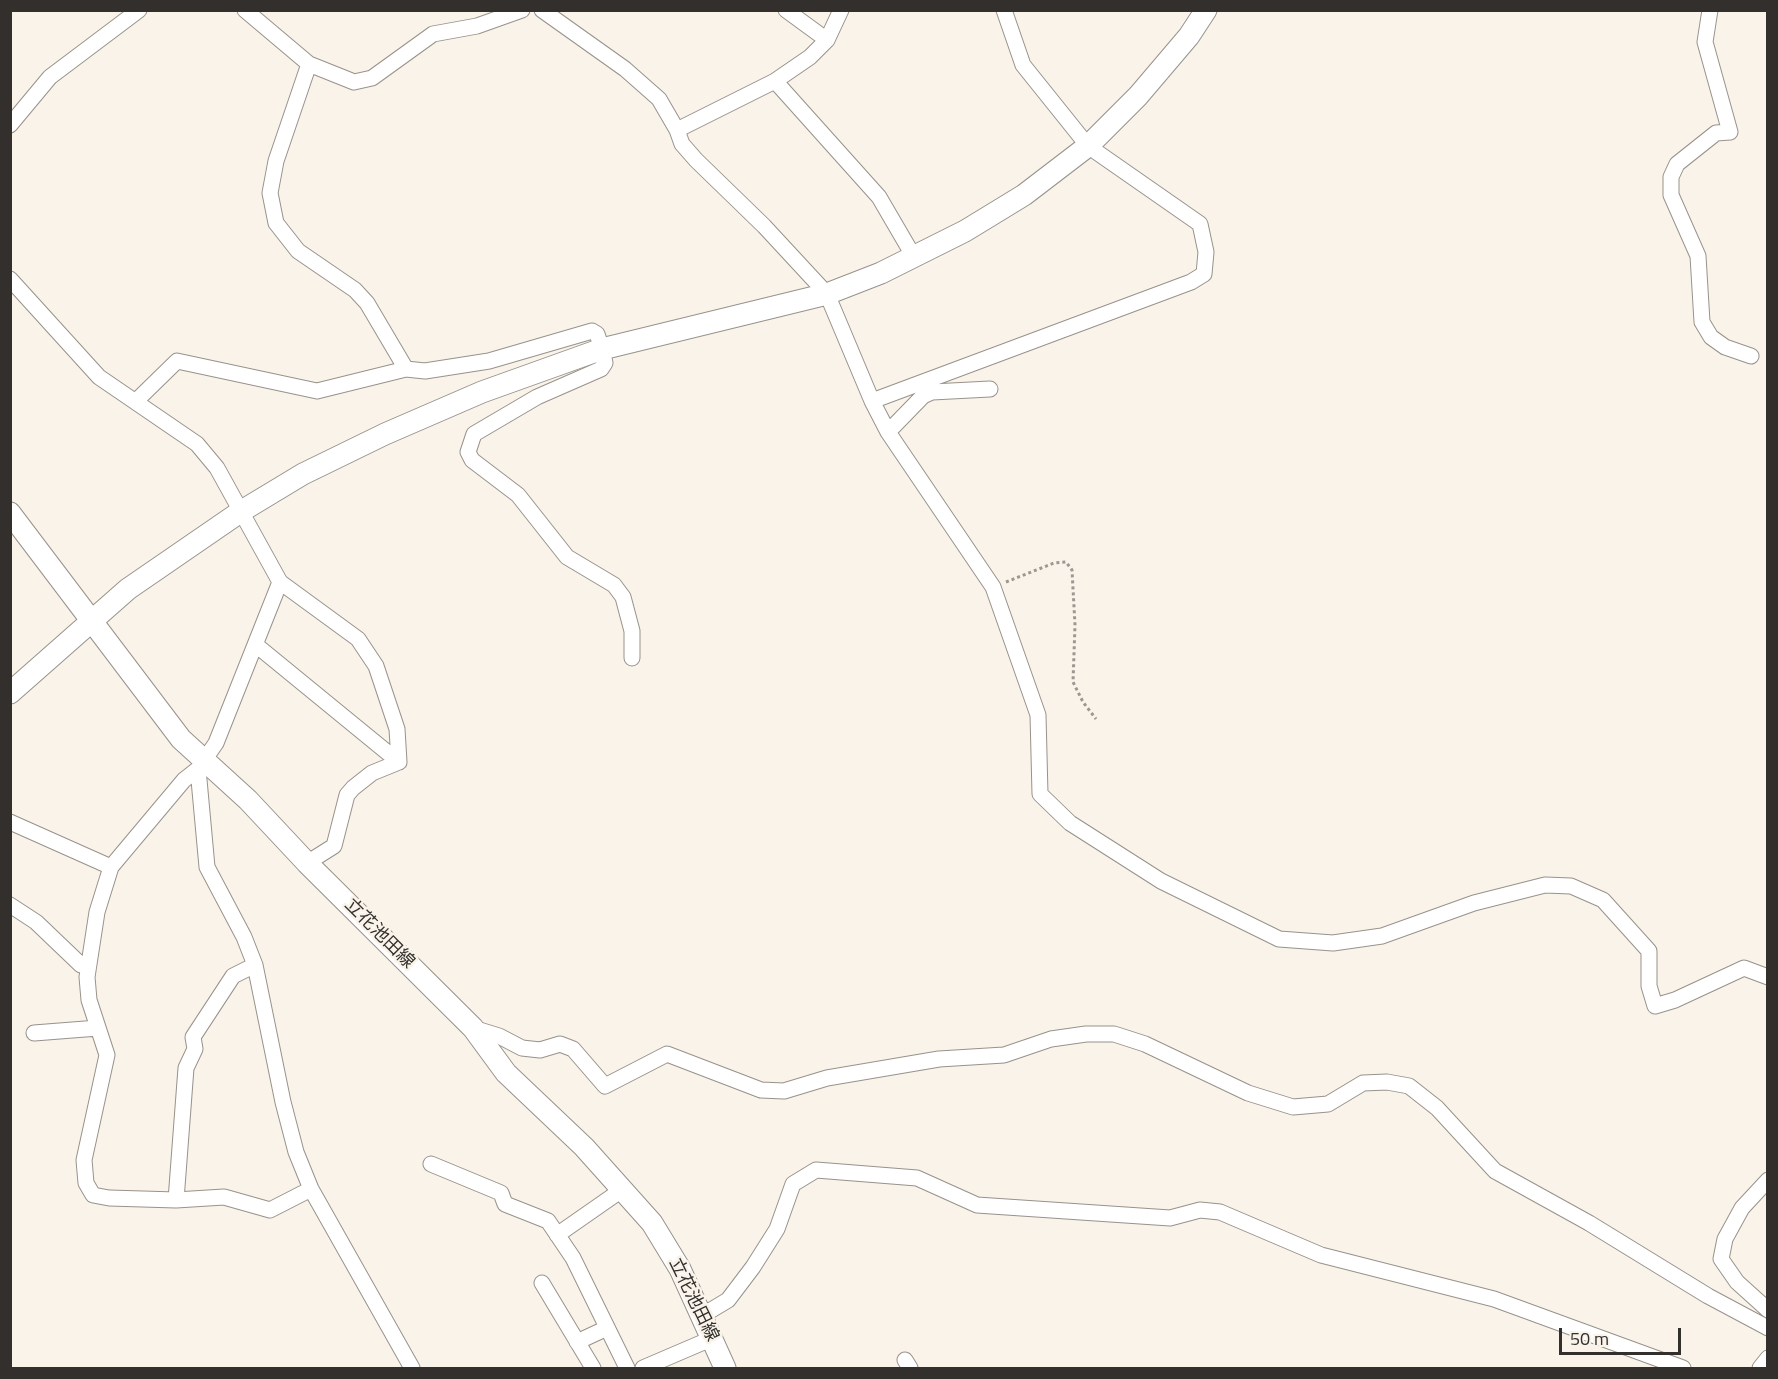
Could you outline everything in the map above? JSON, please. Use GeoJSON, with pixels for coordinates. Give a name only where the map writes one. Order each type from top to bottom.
{"type":"FeatureCollection","features":[{"type":"Feature","properties":{"kind":"street"},"geometry":{"type":"LineString","coordinates":[[10,125],[51,77],[139,10]]}},
{"type":"Feature","properties":{"kind":"street"},"geometry":{"type":"LineString","coordinates":[[245,10],[309,64],[354,82],[372,78],[433,34],[477,26],[522,10]]}},
{"type":"Feature","properties":{"kind":"street"},"geometry":{"type":"LineString","coordinates":[[542,10],[625,69],[659,99],[677,130],[682,144],[764,226],[827,294],[872,401],[888,432],[993,587],[1038,715],[1040,794],[1070,823],[1161,881],[1279,939],[1333,942],[1383,936],[1474,903],[1545,885],[1571,886],[1603,900],[1649,951],[1649,986],[1654,1006],[1676,1000],[1744,968],[1767,977]]}},
{"type":"Feature","properties":{"kind":"street"},"geometry":{"type":"LineString","coordinates":[[786,10],[827,40]]}},
{"type":"Feature","properties":{"kind":"street"},"geometry":{"type":"LineString","coordinates":[[677,130],[775,81],[810,57],[827,40],[841,10]]}},
{"type":"Feature","properties":{"kind":"street"},"geometry":{"type":"LineString","coordinates":[[872,401],[1180,286],[1204,274],[1206,252],[1200,224],[1088,146],[1023,64],[1004,10]]}},
{"type":"Feature","properties":{"kind":"street"},"geometry":{"type":"LineString","coordinates":[[10,693],[128,589],[240,512],[303,474],[385,434],[482,392],[602,349],[827,294],[965,231],[1024,195],[1088,146],[1138,96],[1189,36],[1206,10]]}},
{"type":"Feature","properties":{"kind":"street"},"geometry":{"type":"LineString","coordinates":[[1710,10],[1705,42],[1730,132],[1716,133],[1677,164],[1671,177],[1671,195],[1698,256],[1702,322],[1711,337],[1725,347],[1750,356]]}},
{"type":"Feature","properties":{"kind":"street"},"geometry":{"type":"LineString","coordinates":[[309,64],[276,161],[270,194],[276,223],[298,251],[355,290],[367,303],[406,369]]}},
{"type":"Feature","properties":{"kind":"street"},"geometry":{"type":"LineString","coordinates":[[775,81],[879,196],[914,256]]}},
{"type":"Feature","properties":{"kind":"street"},"geometry":{"type":"LineString","coordinates":[[10,279],[99,377],[197,444],[217,468],[280,582],[357,639],[376,666],[397,729],[399,762]]}},
{"type":"Feature","properties":{"kind":"street"},"geometry":{"type":"LineString","coordinates":[[136,401],[177,361],[317,391],[406,369],[425,371],[489,361],[592,331],[597,334],[602,349],[605,363],[601,369],[537,398],[474,434],[468,452],[472,460],[518,495],[567,558],[614,585],[623,597],[630,621],[632,658]]}},
{"type":"Feature","properties":{"kind":"street"},"geometry":{"type":"LineString","coordinates":[[888,432],[923,396],[932,392],[990,389]]}},
{"type":"Feature","properties":{"kind":"street","name":"立花池田線"},"geometry":{"type":"LineString","coordinates":[[10,513],[92,620],[150,701],[201,765],[248,800],[307,863],[473,1028],[506,1073],[623,1189],[652,1223],[680,1269],[703,1315],[725,1368]]}},
{"type":"Feature","properties":{"kind":"street"},"geometry":{"type":"LineString","coordinates":[[280,582],[216,743],[201,765],[184,780],[111,867],[97,912],[89,962],[89,1000],[106,1055],[84,1160],[86,1183],[93,1195],[176,1200],[224,1197],[270,1210],[311,1190]]}},
{"type":"Feature","properties":{"kind":"street"},"geometry":{"type":"LineString","coordinates":[[256,645],[399,762]]}},
{"type":"Feature","properties":{"kind":"street"},"geometry":{"type":"LineString","coordinates":[[307,863],[334,846],[346,795],[372,774],[399,762]]}},
{"type":"Feature","properties":{"kind":"street"},"geometry":{"type":"LineString","coordinates":[[201,765],[207,867],[244,937],[255,965],[283,1102],[296,1152],[311,1190],[412,1368]]}},
{"type":"Feature","properties":{"kind":"street"},"geometry":{"type":"LineString","coordinates":[[10,822],[111,867]]}},
{"type":"Feature","properties":{"kind":"street"},"geometry":{"type":"LineString","coordinates":[[10,905],[36,922],[81,965],[89,962]]}},
{"type":"Feature","properties":{"kind":"street"},"geometry":{"type":"LineString","coordinates":[[176,1200],[186,1068],[195,1049],[193,1037],[233,976],[255,965]]}},
{"type":"Feature","properties":{"kind":"street"},"geometry":{"type":"LineString","coordinates":[[34,1033],[98,1028]]}},
{"type":"Feature","properties":{"kind":"street"},"geometry":{"type":"LineString","coordinates":[[473,1028],[499,1036],[522,1048],[540,1050],[560,1044],[573,1049],[605,1086],[667,1054],[761,1090],[784,1091],[827,1078],[939,1059],[1004,1055],[1051,1039],[1095,1034],[1114,1034],[1145,1044],[1248,1093],[1293,1107],[1328,1104],[1363,1083],[1387,1082],[1409,1086],[1437,1108],[1495,1171],[1589,1223],[1708,1296],[1767,1328]]}},
{"type":"Feature","properties":{"kind":"street"},"geometry":{"type":"LineString","coordinates":[[431,1164],[501,1193],[505,1204],[548,1221],[573,1258],[627,1368]]}},
{"type":"Feature","properties":{"kind":"street"},"geometry":{"type":"LineString","coordinates":[[703,1315],[728,1300],[753,1267],[777,1229],[793,1184],[816,1170],[917,1178],[976,1205],[1170,1218],[1200,1210],[1220,1212],[1321,1255],[1494,1299],[1683,1368]]}},
{"type":"Feature","properties":{"kind":"street"},"geometry":{"type":"LineString","coordinates":[[1767,1180],[1742,1208],[1725,1239],[1722,1259],[1737,1282],[1767,1310]]}},
{"type":"Feature","properties":{"kind":"street"},"geometry":{"type":"LineString","coordinates":[[557,1235],[623,1189]]}},
{"type":"Feature","properties":{"kind":"street"},"geometry":{"type":"LineString","coordinates":[[542,1283],[593,1368]]}},
{"type":"Feature","properties":{"kind":"street"},"geometry":{"type":"LineString","coordinates":[[577,1342],[607,1328]]}},
{"type":"Feature","properties":{"kind":"street"},"geometry":{"type":"LineString","coordinates":[[643,1368],[713,1338]]}},
{"type":"Feature","properties":{"kind":"street"},"geometry":{"type":"LineString","coordinates":[[1760,1368],[1767,1358]]}},
{"type":"Feature","properties":{"kind":"path"},"geometry":{"type":"LineString","coordinates":[[993,587],[1054,563],[1066,562],[1072,570],[1075,626],[1073,682],[1083,702],[1096,719]]}}]}
